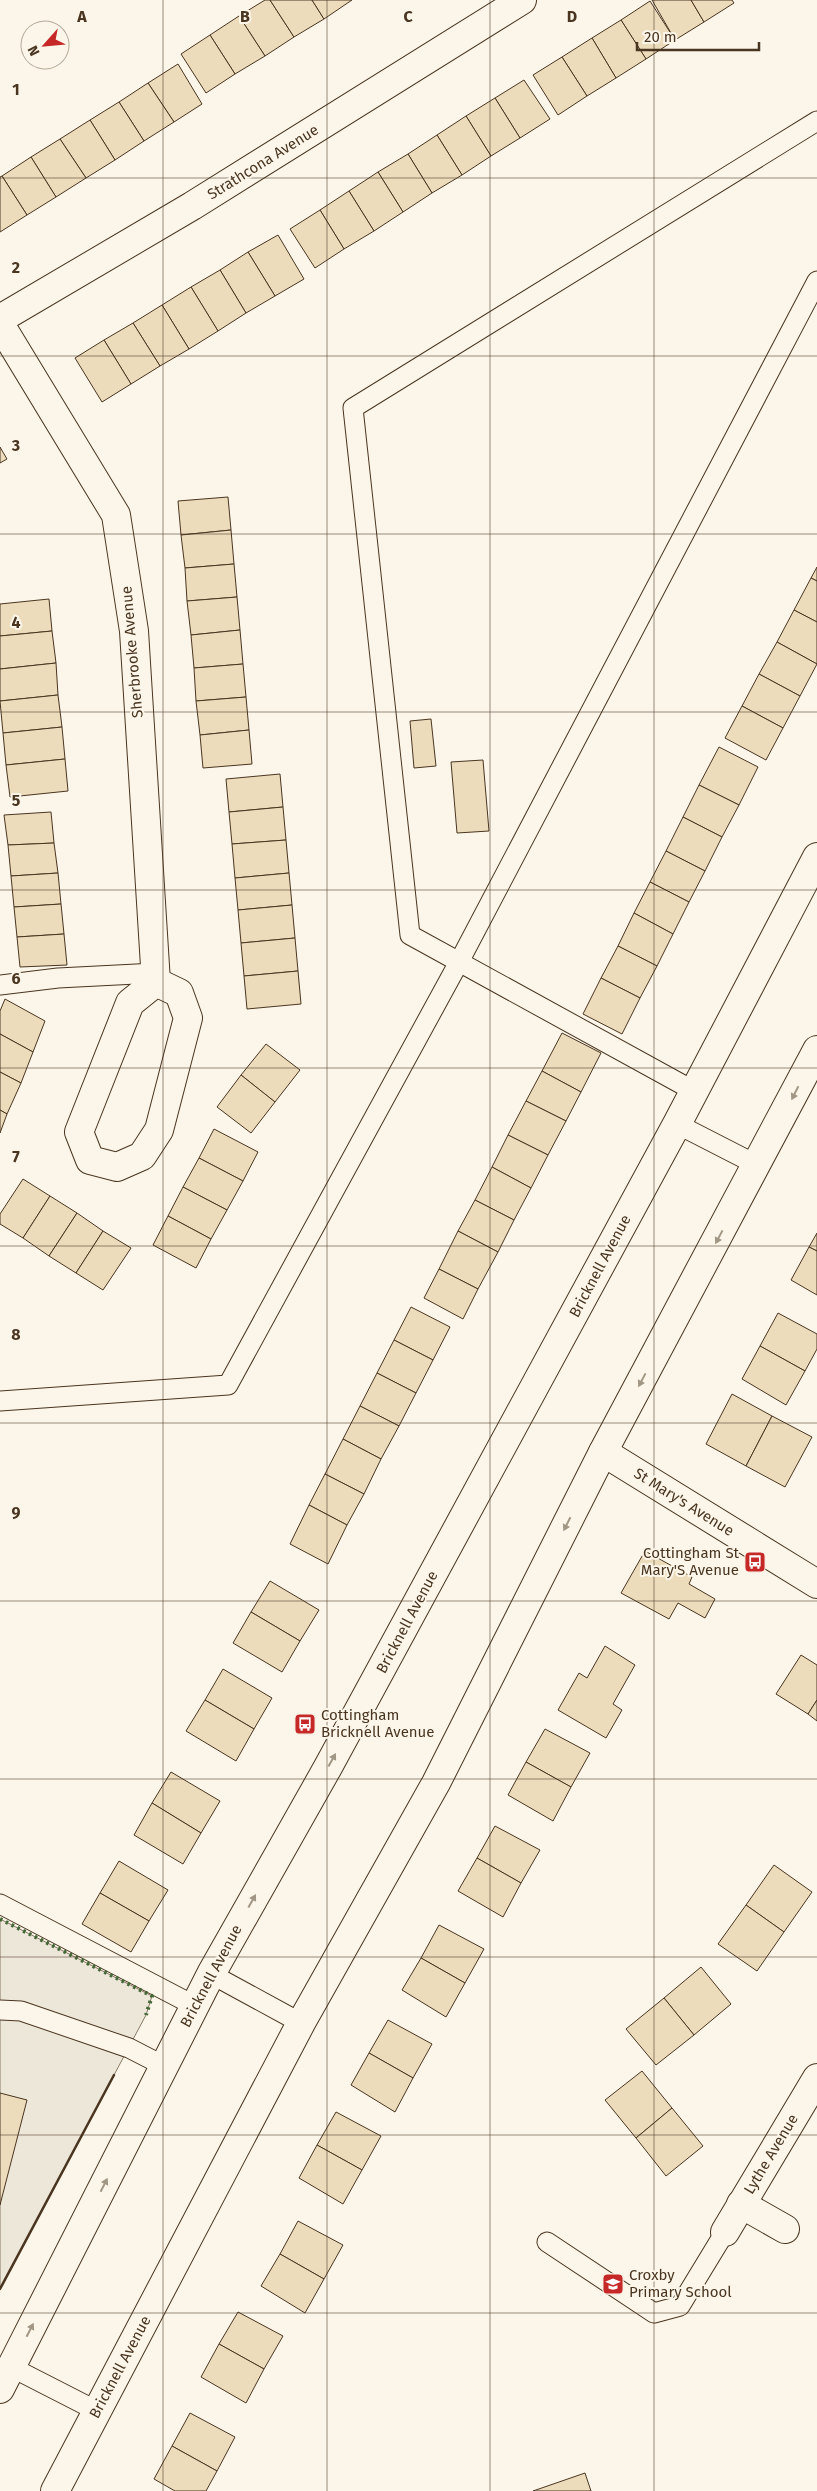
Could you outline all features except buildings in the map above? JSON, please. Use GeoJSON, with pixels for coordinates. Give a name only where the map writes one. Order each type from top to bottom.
{"type":"FeatureCollection","features":[{"type":"Feature","properties":{"kind":"street","name":"Strathcona Avenue"},"geometry":{"type":"LineString","coordinates":[[0,319],[192,206],[522,0]]}},
{"type":"Feature","properties":{"kind":"street","name":"Sherbrooke Avenue"},"geometry":{"type":"LineString","coordinates":[[0,324],[116,516],[134,631],[156,977]]}},
{"type":"Feature","properties":{"kind":"street","name":"Bricknell Avenue"},"geometry":{"type":"LineString","coordinates":[[6,2378],[211,1974],[333,1758],[677,1124],[817,857]]}},
{"type":"Feature","properties":{"kind":"street"},"geometry":{"type":"LineString","coordinates":[[156,977],[179,993],[188,1018],[159,1130],[142,1156],[116,1167],[90,1160],[79,1132],[130,1003],[156,977]]}},
{"type":"Feature","properties":{"kind":"street","name":"Bricknell Avenue"},"geometry":{"type":"LineString","coordinates":[[55,2491],[301,2022],[436,1783],[603,1452],[757,1166],[817,1050]]}},
{"type":"Feature","properties":{"kind":"street","name":"St Mary's Avenue"},"geometry":{"type":"LineString","coordinates":[[603,1452],[817,1584]]}},
{"type":"Feature","properties":{"kind":"street","name":"Lythe Avenue"},"geometry":{"type":"LineString","coordinates":[[725,2232],[817,2078]]}},
{"type":"Feature","properties":{"kind":"street","name":"Lythe Avenue"},"geometry":{"type":"LineString","coordinates":[[741,2204],[785,2229]]}},
{"type":"Feature","properties":{"kind":"lane"},"geometry":{"type":"LineString","coordinates":[[694,1091],[410,935],[353,408],[817,122]]}},
{"type":"Feature","properties":{"kind":"lane"},"geometry":{"type":"LineString","coordinates":[[0,1401],[228,1385],[459,962],[817,281]]}},
{"type":"Feature","properties":{"kind":"lane"},"geometry":{"type":"LineString","coordinates":[[0,985],[58,978],[156,977]]}},
{"type":"Feature","properties":{"kind":"lane"},"geometry":{"type":"LineString","coordinates":[[677,1124],[757,1166]]}},
{"type":"Feature","properties":{"kind":"lane"},"geometry":{"type":"LineString","coordinates":[[0,1904],[195,2006]]}},
{"type":"Feature","properties":{"kind":"lane"},"geometry":{"type":"LineString","coordinates":[[211,1974],[301,2022]]}},
{"type":"Feature","properties":{"kind":"lane"},"geometry":{"type":"LineString","coordinates":[[0,2010],[21,2011],[129,2048],[164,2066]]}},
{"type":"Feature","properties":{"kind":"lane"},"geometry":{"type":"LineString","coordinates":[[546,2242],[654,2313],[680,2306],[725,2232]]}},
{"type":"Feature","properties":{"kind":"lane"},"geometry":{"type":"LineString","coordinates":[[6,2378],[97,2411]]}},
{"type":"Feature","properties":{"kind":"shaded area"},"geometry":{"type":"Polygon","coordinates":[[[0,1919],[152,1996],[146,2015],[0,2289],[0,1919]]]}},
{"type":"Feature","properties":{"kind":"hedge"},"geometry":{"type":"LineString","coordinates":[[0,1919],[152,1996],[146,2015]]}},
{"type":"Feature","properties":{"kind":"wall"},"geometry":{"type":"LineString","coordinates":[[0,2289],[114,2075]]}},
{"type":"Feature","properties":{"kind":"place","name":"Cottingham St Mary'S Avenue"},"geometry":{"type":"Point","coordinates":[755,1562]}},
{"type":"Feature","properties":{"kind":"place","name":"Cottingham Bricknell Avenue"},"geometry":{"type":"Point","coordinates":[305,1724]}},
{"type":"Feature","properties":{"kind":"place","name":"Croxby Primary School"},"geometry":{"type":"Point","coordinates":[613,2284]}}]}
